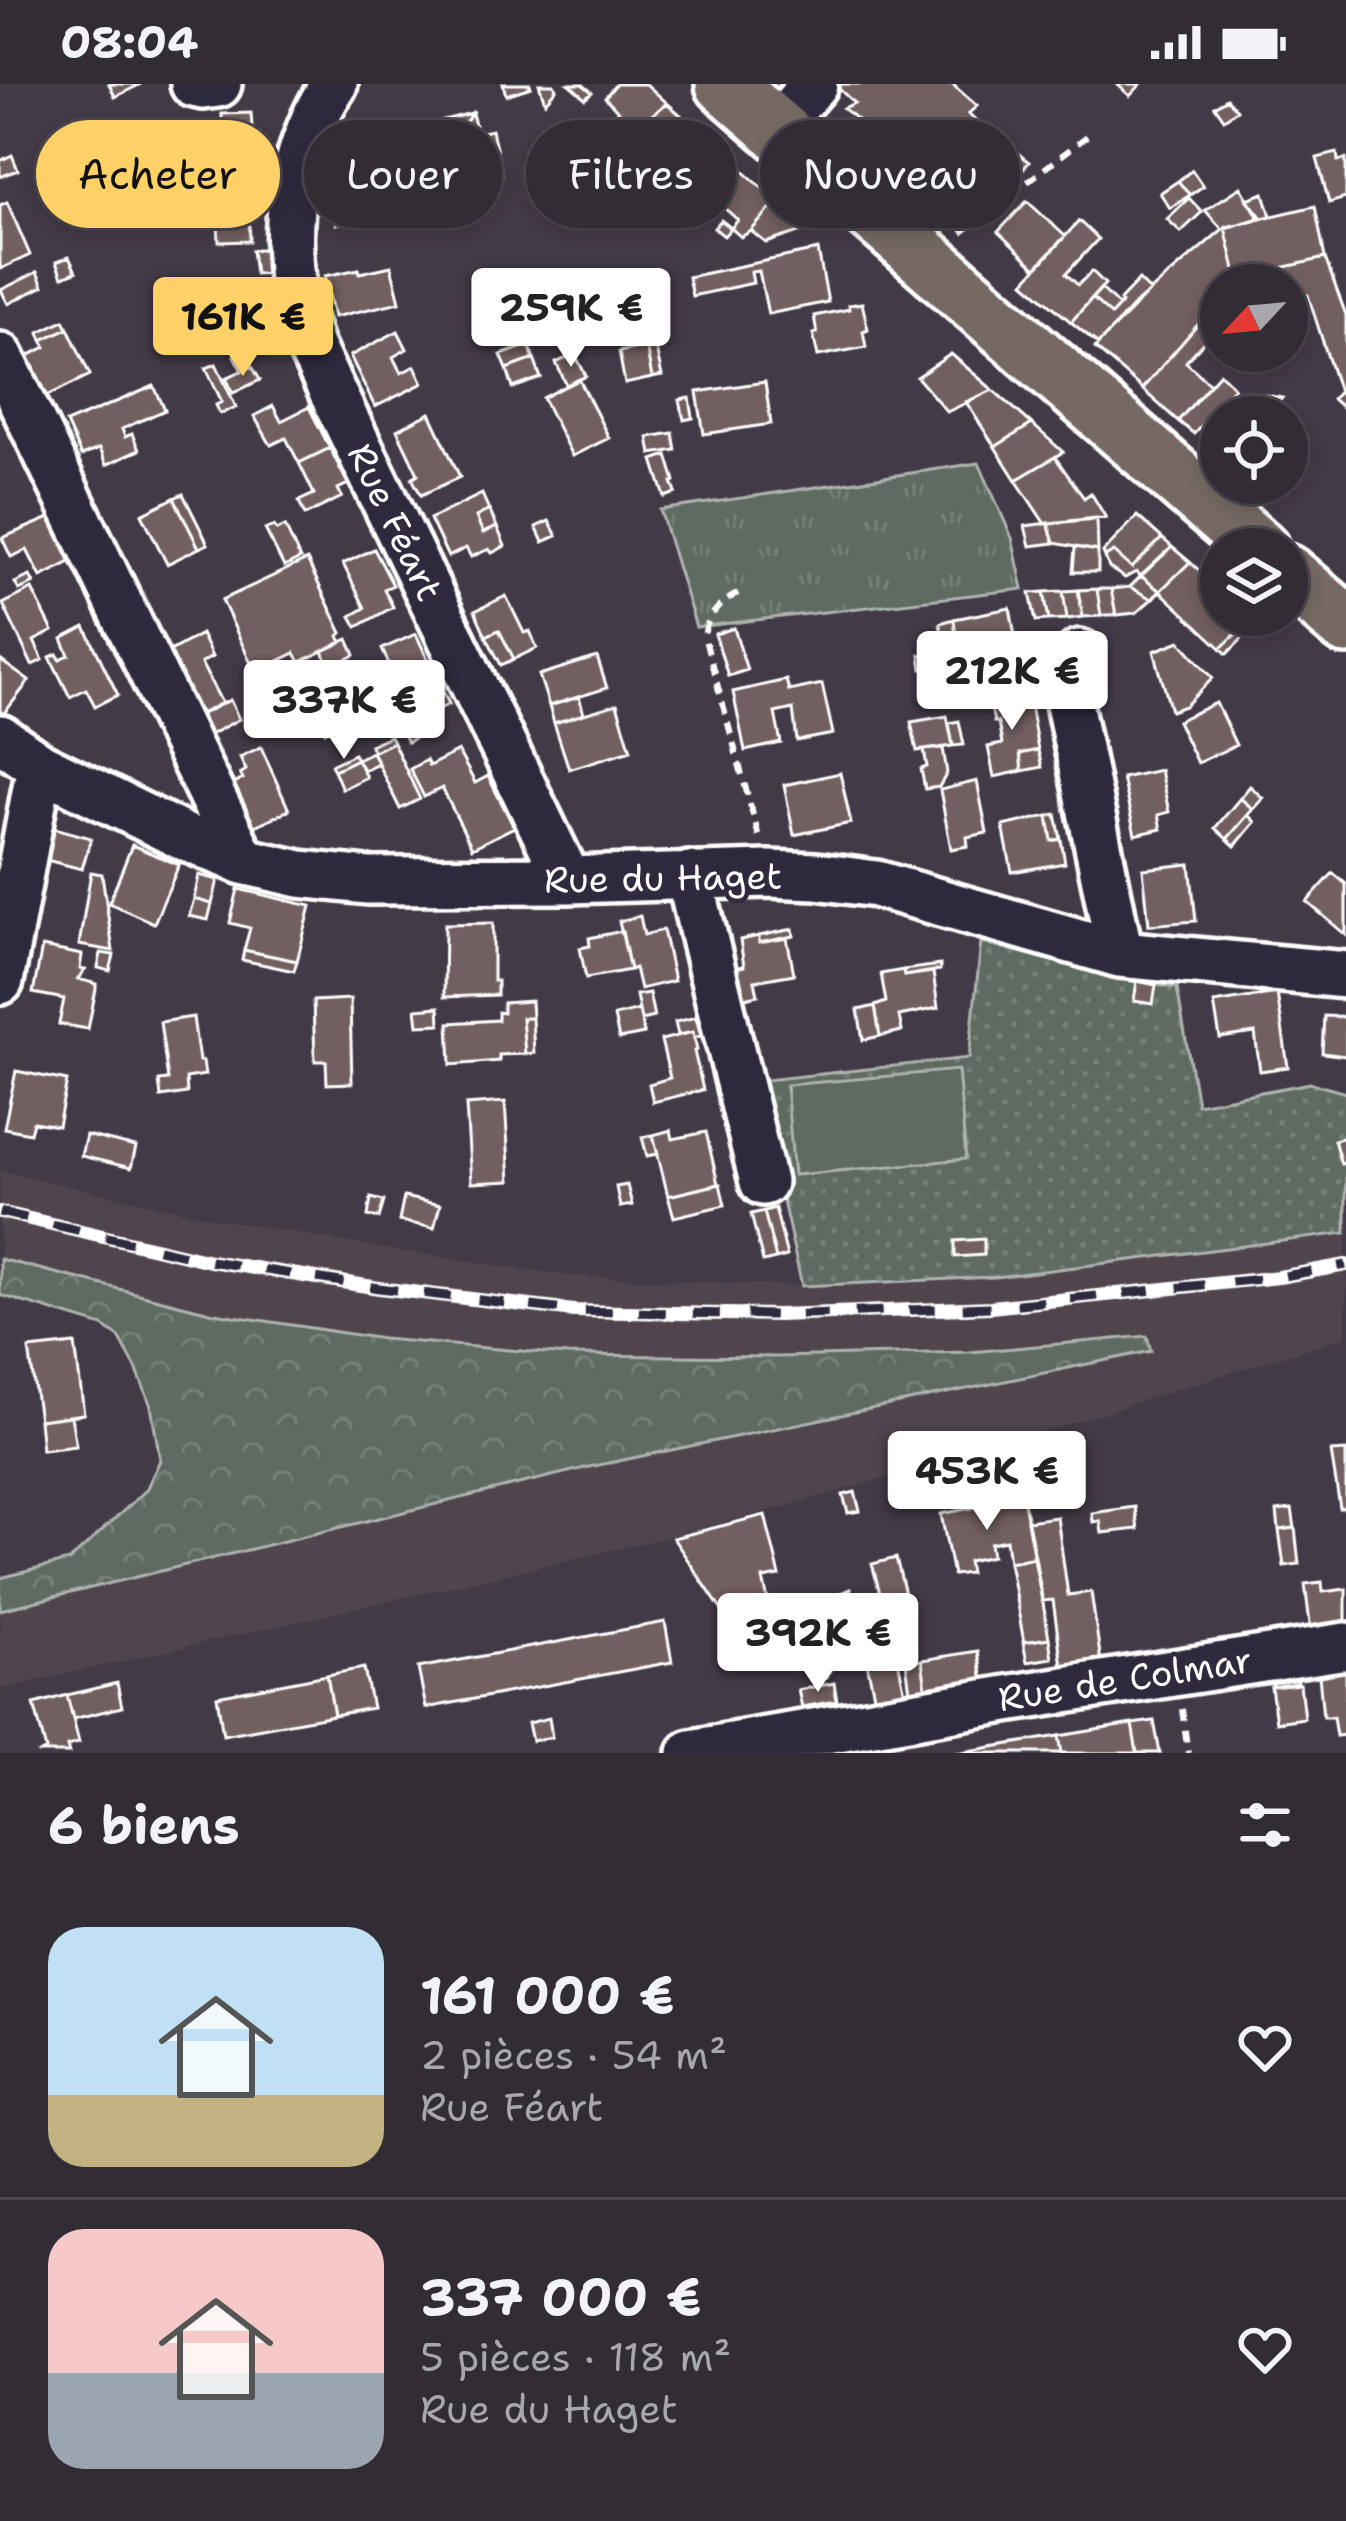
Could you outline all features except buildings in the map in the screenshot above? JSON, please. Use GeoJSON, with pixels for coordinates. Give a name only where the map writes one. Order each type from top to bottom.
{"type":"FeatureCollection","features":[{"type":"Feature","properties":{"kind":"main road"},"geometry":{"type":"LineString","coordinates":[[725,84],[767,120]]}},
{"type":"Feature","properties":{"kind":"main road"},"geometry":{"type":"LineString","coordinates":[[890,228],[1234,528]]}},
{"type":"Feature","properties":{"kind":"main road"},"geometry":{"type":"LineString","coordinates":[[1308,592],[1346,625]]}},
{"type":"Feature","properties":{"kind":"street"},"geometry":{"type":"LineString","coordinates":[[194,84],[218,84]]}},
{"type":"Feature","properties":{"kind":"street","name":"Rue Féart"},"geometry":{"type":"LineString","coordinates":[[334,84],[308,131],[296,176],[290,253],[295,296],[310,346],[568,880]]}},
{"type":"Feature","properties":{"kind":"street"},"geometry":{"type":"LineString","coordinates":[[783,120],[814,84]]}},
{"type":"Feature","properties":{"kind":"street"},"geometry":{"type":"LineString","coordinates":[[0,356],[243,861]]}},
{"type":"Feature","properties":{"kind":"street"},"geometry":{"type":"LineString","coordinates":[[1079,653],[1069,703],[1120,954]]}},
{"type":"Feature","properties":{"kind":"street","name":"Rue du Haget"},"geometry":{"type":"LineString","coordinates":[[0,737],[40,766],[182,836],[243,861],[300,874],[368,881],[769,874],[876,884],[1120,954],[1346,975]]}},
{"type":"Feature","properties":{"kind":"street"},"geometry":{"type":"LineString","coordinates":[[0,981],[40,766]]}},
{"type":"Feature","properties":{"kind":"street"},"geometry":{"type":"LineString","coordinates":[[689,875],[764,1182]]}},
{"type":"Feature","properties":{"kind":"street","name":"Rue de Colmar"},"geometry":{"type":"LineString","coordinates":[[704,1752],[887,1736],[1346,1646]]}},
{"type":"Feature","properties":{"kind":"path"},"geometry":{"type":"LineString","coordinates":[[926,260],[1091,133]]}},
{"type":"Feature","properties":{"kind":"path"},"geometry":{"type":"LineString","coordinates":[[738,593],[716,607],[706,621],[704,636],[769,874]]}},
{"type":"Feature","properties":{"kind":"shaded area"},"geometry":{"type":"Polygon","coordinates":[[[0,1171],[378,1248],[572,1276],[782,1286],[995,1277],[1346,1233],[1346,1336],[1002,1445],[771,1510],[0,1689],[0,1610],[589,1467],[1151,1351],[1146,1336],[970,1352],[567,1355],[383,1339],[214,1313],[0,1259],[0,1171]]]}},
{"type":"Feature","properties":{"kind":"green space"},"geometry":{"type":"Polygon","coordinates":[[[979,463],[1012,538],[1023,589],[696,627],[660,510],[979,463]]]}},
{"type":"Feature","properties":{"kind":"green space"},"geometry":{"type":"Polygon","coordinates":[[[981,942],[1130,981],[1177,988],[1197,1104],[1310,1083],[1346,1093],[1346,1233],[995,1277],[802,1286],[756,1081],[969,1058],[981,942]]]}},
{"type":"Feature","properties":{"kind":"green space"},"geometry":{"type":"Polygon","coordinates":[[[958,1070],[966,1159],[794,1175],[786,1085],[958,1070]]]}},
{"type":"Feature","properties":{"kind":"green space"},"geometry":{"type":"Polygon","coordinates":[[[0,1259],[214,1313],[383,1339],[567,1355],[970,1352],[1147,1336],[1151,1351],[589,1467],[0,1610],[0,1578],[69,1561],[146,1490],[160,1460],[151,1406],[119,1337],[103,1326],[0,1295],[0,1259]]]}},
{"type":"Feature","properties":{"kind":"railway"},"geometry":{"type":"LineString","coordinates":[[0,1212],[210,1261],[379,1288],[574,1311],[779,1315],[991,1307],[1279,1277],[1346,1265]]}}]}
